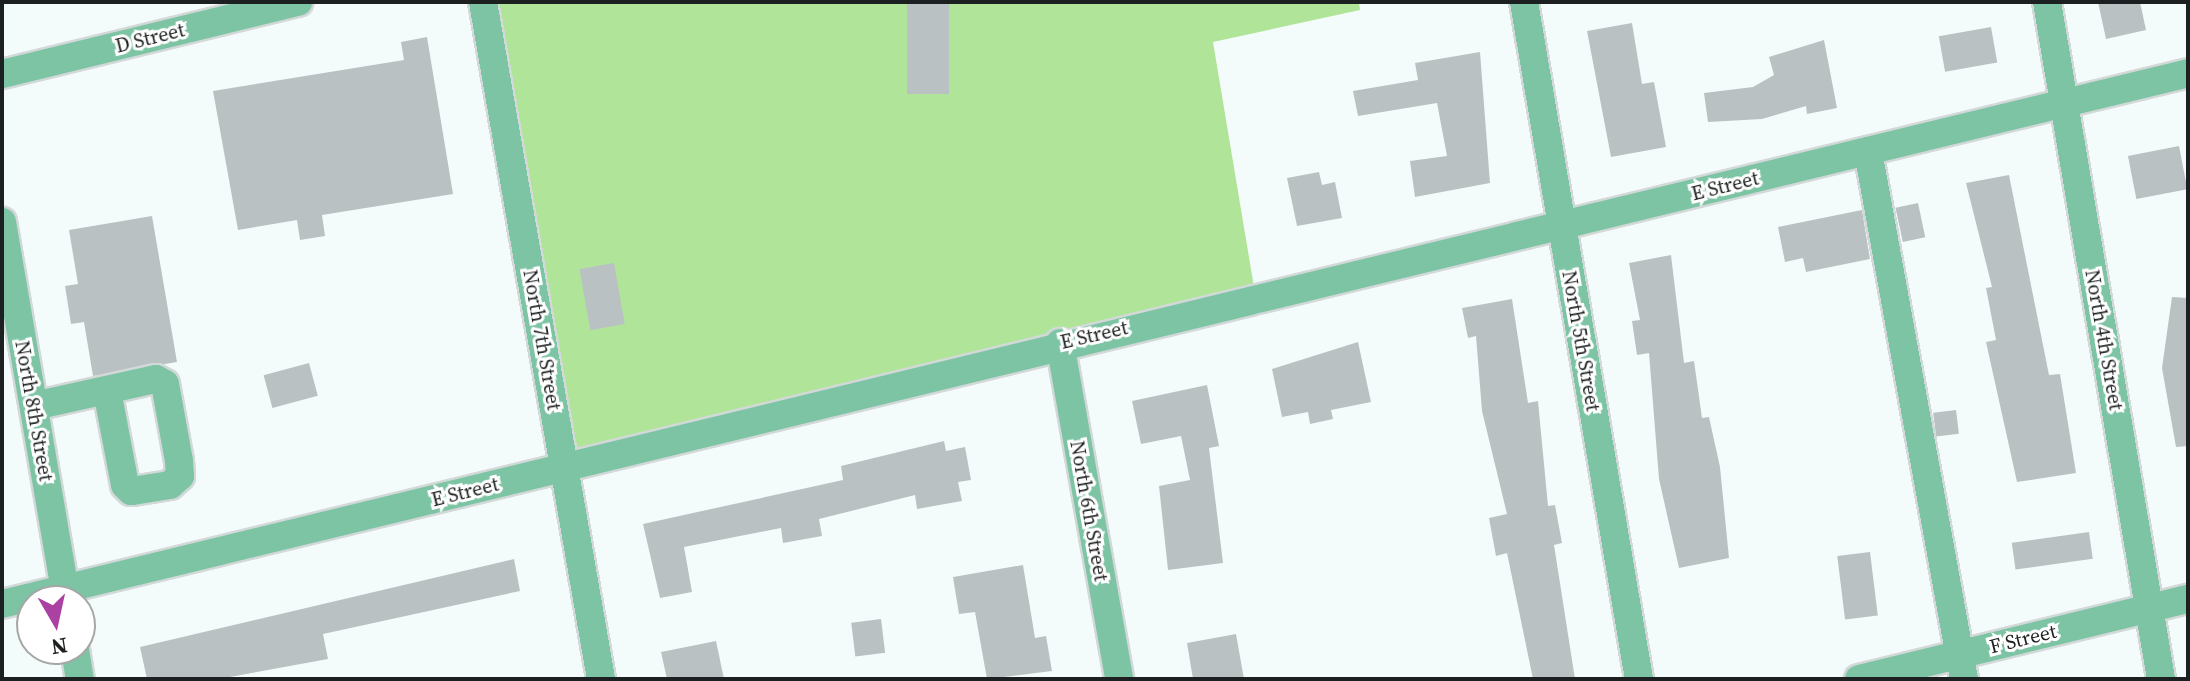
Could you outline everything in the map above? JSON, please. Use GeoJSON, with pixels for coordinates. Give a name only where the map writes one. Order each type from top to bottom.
{"type":"FeatureCollection","features":[{"type":"Feature","properties":{"kind":"street","name":"D Street"},"geometry":{"type":"LineString","coordinates":[[2,74],[298,2]]}},
{"type":"Feature","properties":{"kind":"street","name":"North 7th Street"},"geometry":{"type":"LineString","coordinates":[[483,2],[601,679]]}},
{"type":"Feature","properties":{"kind":"street","name":"North 5th Street"},"geometry":{"type":"LineString","coordinates":[[1524,2],[1639,679]]}},
{"type":"Feature","properties":{"kind":"street","name":"North 4th Street"},"geometry":{"type":"LineString","coordinates":[[2047,2],[2161,679]]}},
{"type":"Feature","properties":{"kind":"street","name":"E Street"},"geometry":{"type":"LineString","coordinates":[[96,587],[1060,343],[1561,226],[2188,73]]}},
{"type":"Feature","properties":{"kind":"street"},"geometry":{"type":"LineString","coordinates":[[1868,151],[1962,667]]}},
{"type":"Feature","properties":{"kind":"street","name":"North 8th Street"},"geometry":{"type":"LineString","coordinates":[[2,222],[64,585]]}},
{"type":"Feature","properties":{"kind":"street","name":"North 6th Street"},"geometry":{"type":"LineString","coordinates":[[1060,343],[1119,679]]}},
{"type":"Feature","properties":{"kind":"street"},"geometry":{"type":"LineString","coordinates":[[34,406],[107,391]]}},
{"type":"Feature","properties":{"kind":"street","name":"F Street"},"geometry":{"type":"LineString","coordinates":[[1859,679],[1962,667],[2188,599]]}},
{"type":"Feature","properties":{"kind":"green space"},"geometry":{"type":"Polygon","coordinates":[[[483,2],[1359,2],[1360,10],[1213,42],[1254,287],[564,461],[483,2]]]}},
{"type":"Feature","properties":{"kind":"building"},"geometry":{"type":"Polygon","coordinates":[[[907,2],[949,2],[949,94],[907,94],[907,2]]]}},
{"type":"Feature","properties":{"kind":"building"},"geometry":{"type":"Polygon","coordinates":[[[2098,2],[2140,2],[2146,30],[2106,39],[2098,2]]]}},
{"type":"Feature","properties":{"kind":"building"},"geometry":{"type":"Polygon","coordinates":[[[1632,23],[1642,84],[1654,82],[1666,147],[1611,157],[1587,31],[1632,23]]]}},
{"type":"Feature","properties":{"kind":"building"},"geometry":{"type":"Polygon","coordinates":[[[1991,27],[1997,62],[1945,72],[1939,36],[1991,27]]]}},
{"type":"Feature","properties":{"kind":"building"},"geometry":{"type":"Polygon","coordinates":[[[427,37],[453,194],[322,215],[325,236],[300,240],[297,220],[238,230],[213,91],[404,60],[401,42],[427,37]]]}},
{"type":"Feature","properties":{"kind":"building"},"geometry":{"type":"Polygon","coordinates":[[[1824,40],[1837,108],[1807,114],[1806,106],[1762,119],[1708,122],[1704,93],[1753,87],[1774,75],[1769,57],[1824,40]]]}},
{"type":"Feature","properties":{"kind":"building"},"geometry":{"type":"Polygon","coordinates":[[[1480,52],[1490,183],[1415,197],[1410,161],[1447,156],[1437,103],[1358,116],[1353,91],[1418,80],[1415,63],[1480,52]]]}},
{"type":"Feature","properties":{"kind":"building"},"geometry":{"type":"Polygon","coordinates":[[[2179,146],[2187,189],[2136,199],[2128,156],[2179,146]]]}},
{"type":"Feature","properties":{"kind":"building"},"geometry":{"type":"Polygon","coordinates":[[[1319,172],[1322,185],[1335,182],[1342,218],[1297,226],[1287,178],[1319,172]]]}},
{"type":"Feature","properties":{"kind":"building"},"geometry":{"type":"Polygon","coordinates":[[[2009,175],[2049,375],[2060,374],[2076,473],[2017,482],[1986,342],[1996,340],[1986,288],[1992,287],[1966,183],[2009,175]]]}},
{"type":"Feature","properties":{"kind":"building"},"geometry":{"type":"Polygon","coordinates":[[[1918,203],[1925,237],[1903,242],[1896,208],[1918,203]]]}},
{"type":"Feature","properties":{"kind":"building"},"geometry":{"type":"Polygon","coordinates":[[[1862,210],[1870,259],[1806,272],[1803,258],[1785,262],[1778,227],[1862,210]]]}},
{"type":"Feature","properties":{"kind":"building"},"geometry":{"type":"Polygon","coordinates":[[[152,216],[177,362],[93,376],[84,322],[71,324],[65,286],[78,284],[69,230],[152,216]]]}},
{"type":"Feature","properties":{"kind":"building"},"geometry":{"type":"Polygon","coordinates":[[[1671,255],[1684,363],[1694,361],[1702,418],[1709,417],[1720,467],[1729,558],[1679,568],[1659,479],[1649,353],[1637,355],[1632,321],[1640,320],[1629,263],[1671,255]]]}},
{"type":"Feature","properties":{"kind":"building"},"geometry":{"type":"Polygon","coordinates":[[[614,263],[625,324],[590,330],[580,269],[614,263]]]}},
{"type":"Feature","properties":{"kind":"building"},"geometry":{"type":"Polygon","coordinates":[[[2172,297],[2188,298],[2188,446],[2176,447],[2162,368],[2172,297]]]}},
{"type":"Feature","properties":{"kind":"building"},"geometry":{"type":"Polygon","coordinates":[[[1512,299],[1528,403],[1538,401],[1548,506],[1555,505],[1562,543],[1554,545],[1575,679],[1533,679],[1507,553],[1496,556],[1489,518],[1507,514],[1482,411],[1476,336],[1468,338],[1462,308],[1512,299]]]}},
{"type":"Feature","properties":{"kind":"building"},"geometry":{"type":"Polygon","coordinates":[[[1358,342],[1371,402],[1331,410],[1333,419],[1310,424],[1308,412],[1282,417],[1272,369],[1358,342]]]}},
{"type":"Feature","properties":{"kind":"building"},"geometry":{"type":"Polygon","coordinates":[[[309,363],[318,396],[272,408],[264,375],[309,363]]]}},
{"type":"Feature","properties":{"kind":"building"},"geometry":{"type":"Polygon","coordinates":[[[1207,385],[1219,446],[1209,448],[1223,563],[1168,570],[1159,486],[1190,480],[1181,436],[1141,444],[1132,401],[1207,385]]]}},
{"type":"Feature","properties":{"kind":"building"},"geometry":{"type":"Polygon","coordinates":[[[1956,410],[1959,434],[1936,437],[1933,413],[1956,410]]]}},
{"type":"Feature","properties":{"kind":"building"},"geometry":{"type":"Polygon","coordinates":[[[944,441],[946,451],[965,447],[971,480],[958,482],[962,501],[917,509],[915,495],[819,519],[822,536],[783,543],[781,528],[684,547],[692,592],[660,598],[643,524],[843,480],[841,466],[944,441]]]}},
{"type":"Feature","properties":{"kind":"building"},"geometry":{"type":"Polygon","coordinates":[[[2089,532],[2093,559],[2016,570],[2012,543],[2089,532]]]}},
{"type":"Feature","properties":{"kind":"building"},"geometry":{"type":"Polygon","coordinates":[[[1870,552],[1878,616],[1845,620],[1837,556],[1870,552]]]}},
{"type":"Feature","properties":{"kind":"building"},"geometry":{"type":"Polygon","coordinates":[[[514,559],[520,591],[323,634],[328,659],[219,679],[147,679],[140,647],[514,559]]]}},
{"type":"Feature","properties":{"kind":"building"},"geometry":{"type":"Polygon","coordinates":[[[1023,565],[1035,638],[1046,636],[1052,671],[987,679],[975,612],[959,614],[953,577],[1023,565]]]}},
{"type":"Feature","properties":{"kind":"building"},"geometry":{"type":"Polygon","coordinates":[[[881,619],[885,653],[855,656],[851,623],[881,619]]]}},
{"type":"Feature","properties":{"kind":"building"},"geometry":{"type":"Polygon","coordinates":[[[1236,634],[1244,679],[1193,679],[1187,643],[1236,634]]]}},
{"type":"Feature","properties":{"kind":"building"},"geometry":{"type":"Polygon","coordinates":[[[716,641],[724,679],[667,679],[661,652],[716,641]]]}}]}
